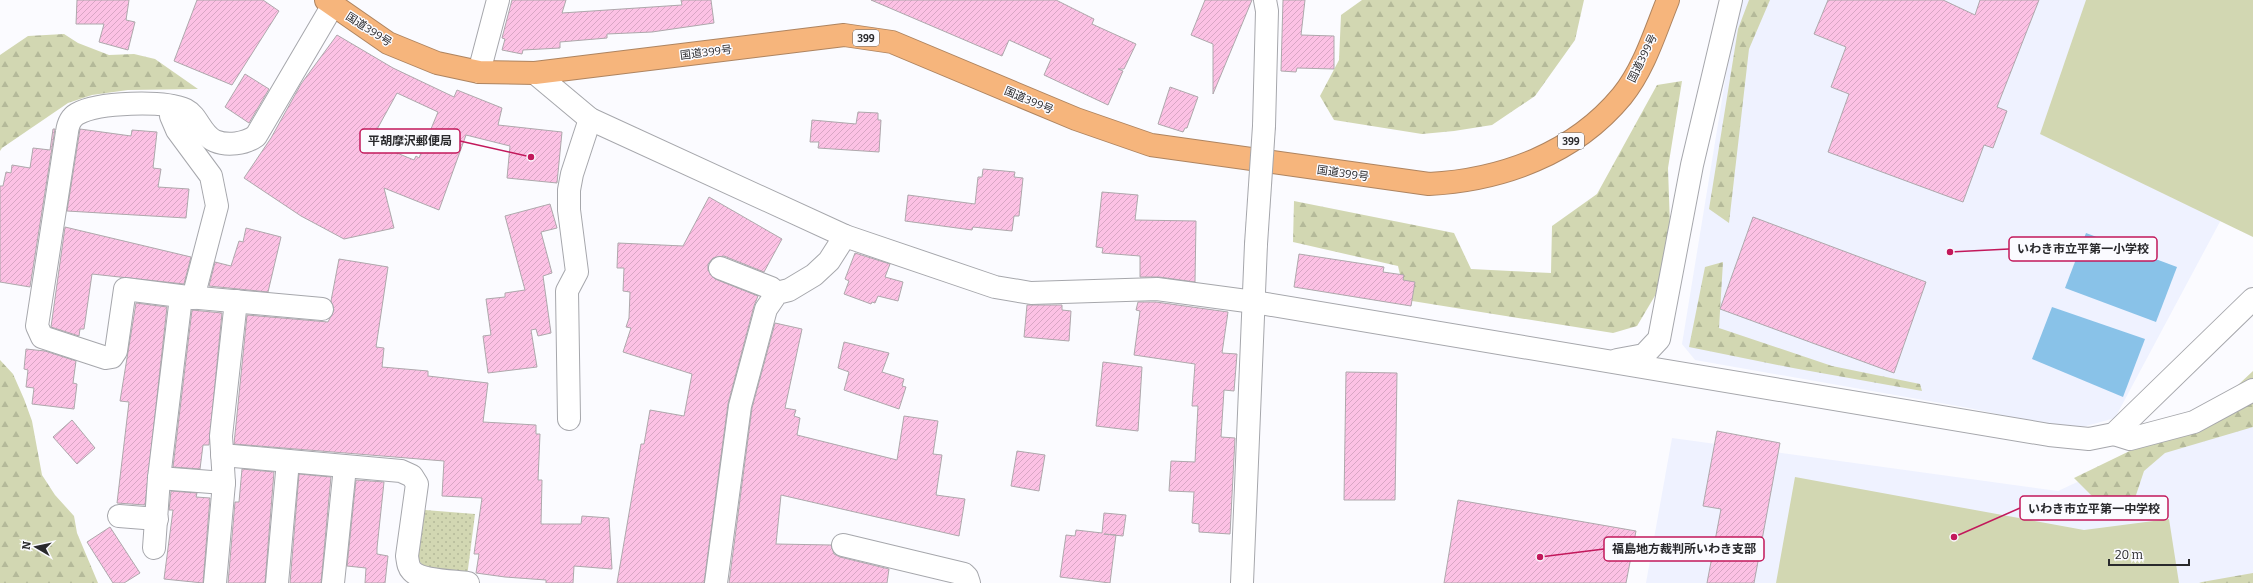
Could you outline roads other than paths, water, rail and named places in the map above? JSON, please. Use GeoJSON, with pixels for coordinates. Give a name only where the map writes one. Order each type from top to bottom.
{"type":"FeatureCollection","features":[{"type":"Feature","properties":{"kind":"highway","name":"国道399号"},"geometry":{"type":"LineString","coordinates":[[330,3],[388,43],[437,63],[479,72],[535,73],[844,35],[892,42],[1076,120],[1151,145],[1429,184],[1457,182],[1493,175],[1548,155],[1574,140],[1598,120],[1623,95],[1644,60],[1668,0]]}},
{"type":"Feature","properties":{"kind":"street"},"geometry":{"type":"LineString","coordinates":[[479,72],[498,0]]}},
{"type":"Feature","properties":{"kind":"street"},"geometry":{"type":"LineString","coordinates":[[1242,583],[1256,244],[1264,126],[1267,11],[1265,0]]}},
{"type":"Feature","properties":{"kind":"street"},"geometry":{"type":"LineString","coordinates":[[1608,362],[1644,355],[1659,339],[1692,165],[1731,0]]}},
{"type":"Feature","properties":{"kind":"street"},"geometry":{"type":"LineString","coordinates":[[322,309],[187,297],[124,289],[116,351],[112,357],[106,358],[42,337],[38,332],[37,326],[67,132],[71,119],[78,114],[108,107],[156,103],[187,111],[203,132],[213,141],[231,144],[250,140],[256,136],[330,3]]}},
{"type":"Feature","properties":{"kind":"street"},"geometry":{"type":"LineString","coordinates":[[535,73],[590,119],[844,236],[995,287],[1032,293],[1157,289],[1254,302],[2049,435],[2089,439],[2114,434],[2130,439],[2194,422],[2253,390]]}},
{"type":"Feature","properties":{"kind":"street"},"geometry":{"type":"LineString","coordinates":[[154,548],[159,478],[187,297],[217,206],[211,176],[177,130],[171,116],[171,106]]}},
{"type":"Feature","properties":{"kind":"street"},"geometry":{"type":"LineString","coordinates":[[569,419],[567,291],[577,272],[569,210],[569,190],[573,168],[590,119]]}},
{"type":"Feature","properties":{"kind":"street"},"geometry":{"type":"LineString","coordinates":[[716,583],[740,406],[766,309],[777,294],[789,290],[814,275],[829,260],[844,236]]}},
{"type":"Feature","properties":{"kind":"street"},"geometry":{"type":"LineString","coordinates":[[720,268],[770,288],[777,294]]}},
{"type":"Feature","properties":{"kind":"street"},"geometry":{"type":"LineString","coordinates":[[2114,434],[2253,299]]}},
{"type":"Feature","properties":{"kind":"street"},"geometry":{"type":"LineString","coordinates":[[215,583],[224,483],[222,436],[236,301]]}},
{"type":"Feature","properties":{"kind":"street"},"geometry":{"type":"LineString","coordinates":[[222,455],[402,472],[412,476],[417,484],[407,556],[408,565],[413,572],[424,577],[468,583]]}},
{"type":"Feature","properties":{"kind":"street"},"geometry":{"type":"LineString","coordinates":[[277,583],[288,461]]}},
{"type":"Feature","properties":{"kind":"street"},"geometry":{"type":"LineString","coordinates":[[333,583],[346,467]]}},
{"type":"Feature","properties":{"kind":"street"},"geometry":{"type":"LineString","coordinates":[[159,478],[224,483]]}},
{"type":"Feature","properties":{"kind":"street"},"geometry":{"type":"LineString","coordinates":[[119,516],[157,519]]}},
{"type":"Feature","properties":{"kind":"street"},"geometry":{"type":"LineString","coordinates":[[842,545],[964,574],[967,577],[968,583]]}},
{"type":"Feature","properties":{"kind":"water"},"geometry":{"type":"Polygon","coordinates":[[[2086,233],[2177,267],[2156,322],[2065,288],[2086,233]]]}},
{"type":"Feature","properties":{"kind":"water"},"geometry":{"type":"Polygon","coordinates":[[[2052,307],[2145,339],[2123,397],[2032,359],[2052,307]]]}},
{"type":"Feature","properties":{"kind":"place","name":"平胡摩沢郵便局"},"geometry":{"type":"Point","coordinates":[531,157]}},
{"type":"Feature","properties":{"kind":"place","name":"いわき市立平第一小学校"},"geometry":{"type":"Point","coordinates":[1950,252]}},
{"type":"Feature","properties":{"kind":"place","name":"いわき市立平第一中学校"},"geometry":{"type":"Point","coordinates":[1954,537]}},
{"type":"Feature","properties":{"kind":"place","name":"福島地方裁判所いわき支部"},"geometry":{"type":"Point","coordinates":[1540,557]}}]}
